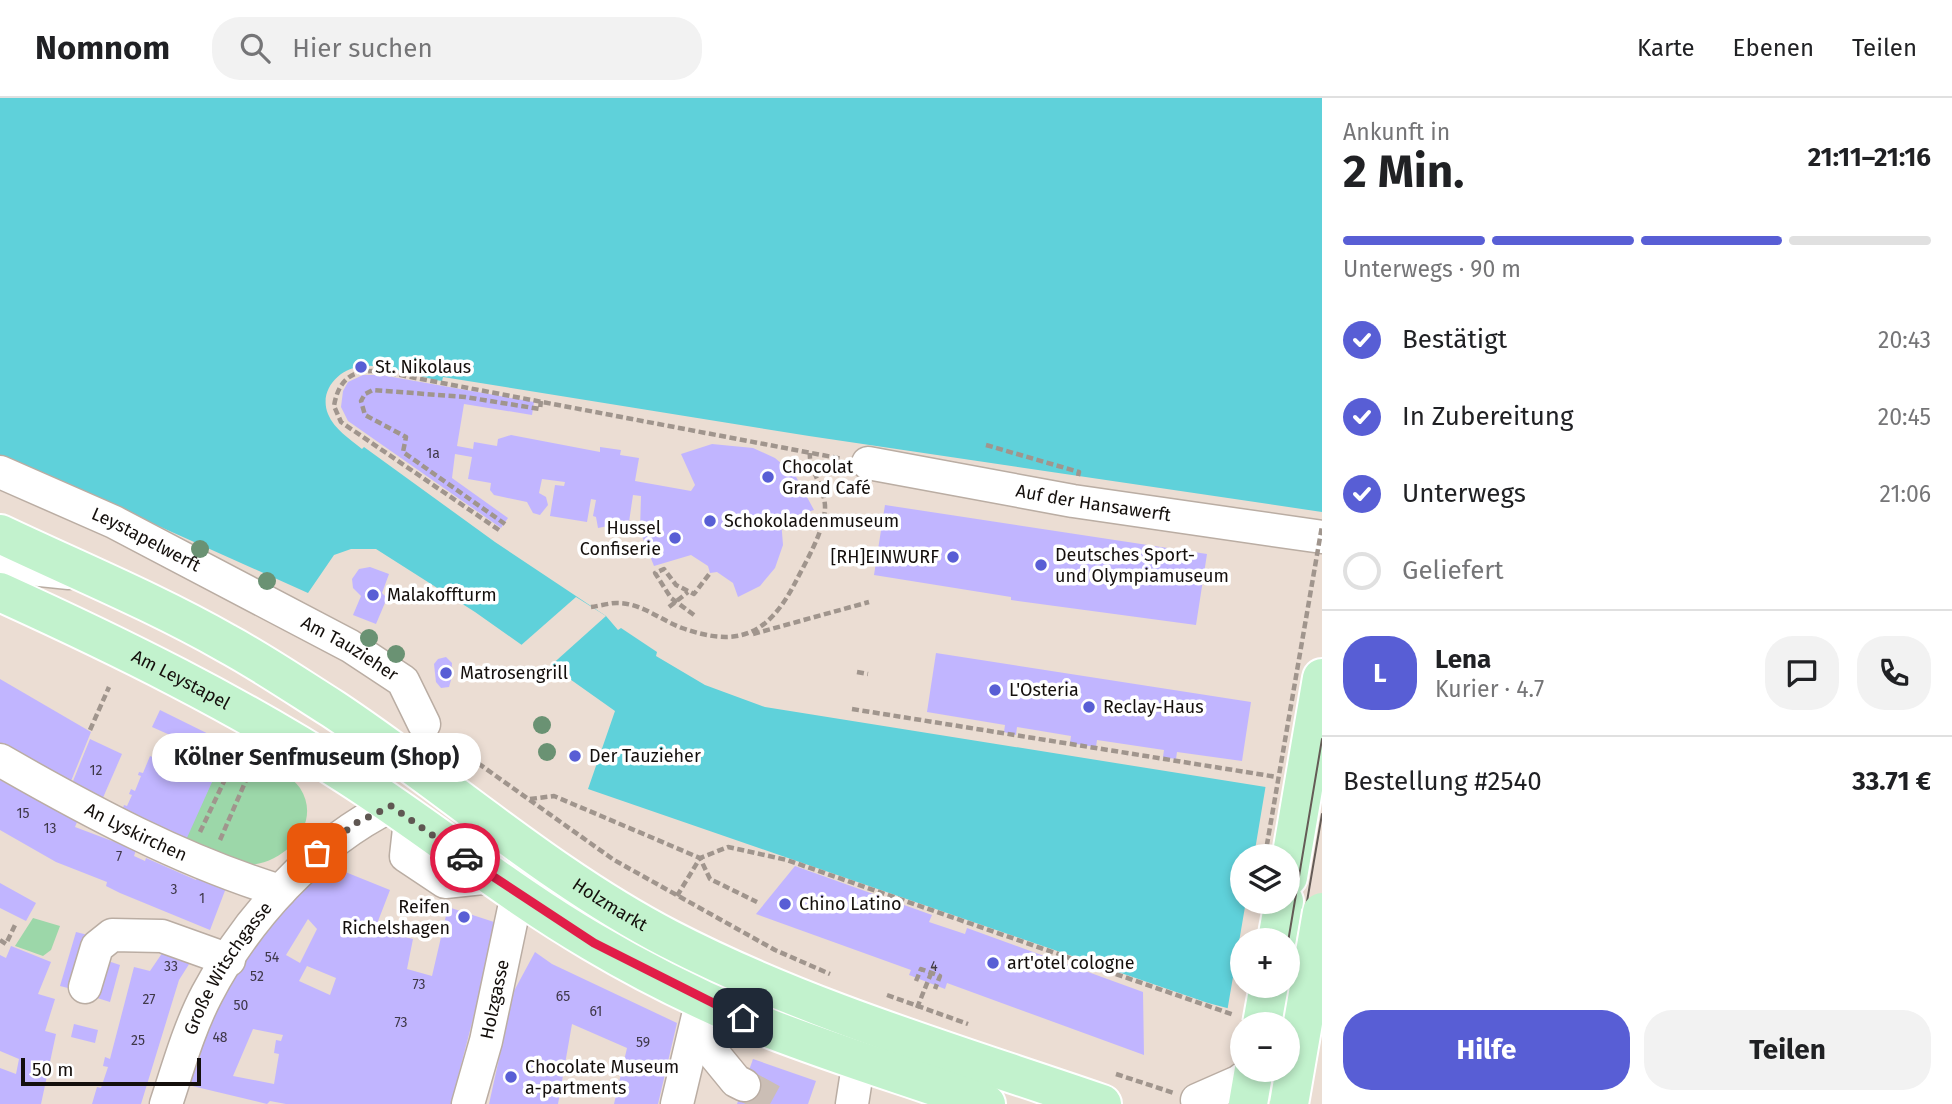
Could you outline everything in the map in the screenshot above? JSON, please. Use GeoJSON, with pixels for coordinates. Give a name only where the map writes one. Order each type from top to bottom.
{"type":"FeatureCollection","features":[{"type":"Feature","properties":{"kind":"main road"},"geometry":{"type":"LineString","coordinates":[[0,534],[88,575]]}},
{"type":"Feature","properties":{"kind":"main road","name":"Holzmarkt"},"geometry":{"type":"LineString","coordinates":[[88,575],[228,643],[380,742],[613,908],[733,970],[872,1007],[1108,1089]]}},
{"type":"Feature","properties":{"kind":"main road","name":"Am Leystapel"},"geometry":{"type":"LineString","coordinates":[[0,592],[110,641],[269,727],[354,780],[400,813]]}},
{"type":"Feature","properties":{"kind":"main road"},"geometry":{"type":"LineString","coordinates":[[1294,844],[1322,678]]}},
{"type":"Feature","properties":{"kind":"main road"},"geometry":{"type":"LineString","coordinates":[[400,813],[699,1015],[743,1018],[859,1059],[954,1100]]}},
{"type":"Feature","properties":{"kind":"main road"},"geometry":{"type":"LineString","coordinates":[[1297,1093],[1322,912]]}},
{"type":"Feature","properties":{"kind":"main road"},"geometry":{"type":"LineString","coordinates":[[1248,1104],[1252,1082]]}},
{"type":"Feature","properties":{"kind":"street","name":"Auf der Hansawerft"},"geometry":{"type":"LineString","coordinates":[[868,463],[1073,501],[1322,537]]}},
{"type":"Feature","properties":{"kind":"street","name":"Leystapelwerft"},"geometry":{"type":"LineString","coordinates":[[0,472],[114,522],[290,613]]}},
{"type":"Feature","properties":{"kind":"street"},"geometry":{"type":"LineString","coordinates":[[0,566],[88,575]]}},
{"type":"Feature","properties":{"kind":"street","name":"Am Tauzieher"},"geometry":{"type":"LineString","coordinates":[[290,613],[350,646],[403,681],[424,724]]}},
{"type":"Feature","properties":{"kind":"street","name":"An Lyskirchen"},"geometry":{"type":"LineString","coordinates":[[0,760],[87,810],[280,891]]}},
{"type":"Feature","properties":{"kind":"street","name":"Große Witschgasse"},"geometry":{"type":"LineString","coordinates":[[166,1104],[207,993],[280,891],[317,853],[356,823],[400,813]]}},
{"type":"Feature","properties":{"kind":"street","name":"Holzgasse"},"geometry":{"type":"LineString","coordinates":[[468,1104],[486,1041],[505,885]]}},
{"type":"Feature","properties":{"kind":"street"},"geometry":{"type":"LineString","coordinates":[[85,987],[97,947],[112,935],[162,936],[229,960]]}},
{"type":"Feature","properties":{"kind":"street"},"geometry":{"type":"LineString","coordinates":[[852,1104],[859,1059],[872,1007]]}},
{"type":"Feature","properties":{"kind":"street"},"geometry":{"type":"LineString","coordinates":[[699,1015],[736,1081],[744,1085]]}},
{"type":"Feature","properties":{"kind":"street"},"geometry":{"type":"LineString","coordinates":[[677,1104],[699,1015]]}},
{"type":"Feature","properties":{"kind":"street"},"geometry":{"type":"LineString","coordinates":[[1196,1100],[1238,1082]]}},
{"type":"Feature","properties":{"kind":"path"},"geometry":{"type":"LineString","coordinates":[[499,530],[347,427],[337,416],[336,396],[344,381],[354,372],[374,371],[810,453],[809,459],[823,491],[825,509],[809,555],[787,602],[770,620],[745,636]]}},
{"type":"Feature","properties":{"kind":"path"},"geometry":{"type":"LineString","coordinates":[[505,524],[403,452],[407,437],[365,415],[361,401],[365,394],[373,390],[465,397],[540,409],[541,401]]}},
{"type":"Feature","properties":{"kind":"path"},"geometry":{"type":"LineString","coordinates":[[1267,844],[1322,526]]}},
{"type":"Feature","properties":{"kind":"path"},"geometry":{"type":"LineString","coordinates":[[694,615],[671,598],[655,573],[664,569],[676,585],[694,594],[710,573]]}},
{"type":"Feature","properties":{"kind":"path"},"geometry":{"type":"LineString","coordinates":[[669,607],[688,592]]}},
{"type":"Feature","properties":{"kind":"path"},"geometry":{"type":"LineString","coordinates":[[591,607],[619,603],[648,610],[681,628],[715,636],[745,636],[869,602]]}},
{"type":"Feature","properties":{"kind":"path"},"geometry":{"type":"LineString","coordinates":[[857,672],[868,674]]}},
{"type":"Feature","properties":{"kind":"path"},"geometry":{"type":"LineString","coordinates":[[90,730],[109,687]]}},
{"type":"Feature","properties":{"kind":"path"},"geometry":{"type":"LineString","coordinates":[[852,709],[1282,778]]}},
{"type":"Feature","properties":{"kind":"path"},"geometry":{"type":"LineString","coordinates":[[424,724],[614,860],[775,950],[842,979]]}},
{"type":"Feature","properties":{"kind":"path"},"geometry":{"type":"LineString","coordinates":[[219,841],[255,760]]}},
{"type":"Feature","properties":{"kind":"path"},"geometry":{"type":"LineString","coordinates":[[190,855],[229,771]]}},
{"type":"Feature","properties":{"kind":"path"},"geometry":{"type":"LineString","coordinates":[[529,799],[554,796],[700,858],[710,878],[757,902]]}},
{"type":"Feature","properties":{"kind":"path"},"geometry":{"type":"LineString","coordinates":[[677,896],[700,858],[728,847],[787,860],[1230,1013]]}},
{"type":"Feature","properties":{"kind":"path"},"geometry":{"type":"LineString","coordinates":[[0,940],[6,944],[15,925]]}},
{"type":"Feature","properties":{"kind":"path"},"geometry":{"type":"LineString","coordinates":[[918,1006],[933,966]]}},
{"type":"Feature","properties":{"kind":"path"},"geometry":{"type":"LineString","coordinates":[[916,981],[921,969],[931,972],[940,976],[935,989]]}},
{"type":"Feature","properties":{"kind":"path"},"geometry":{"type":"LineString","coordinates":[[872,1007],[918,1006],[980,1028]]}},
{"type":"Feature","properties":{"kind":"path"},"geometry":{"type":"LineString","coordinates":[[1108,1089],[1196,1100]]}},
{"type":"Feature","properties":{"kind":"green space"},"geometry":{"type":"Polygon","coordinates":[[[248,757],[296,783],[306,801],[307,815],[304,827],[288,849],[263,863],[250,865],[185,839],[221,762],[241,772],[248,757]]]}},
{"type":"Feature","properties":{"kind":"green space"},"geometry":{"type":"Polygon","coordinates":[[[33,918],[60,926],[51,950],[43,956],[15,946],[33,918]]]}},
{"type":"Feature","properties":{"kind":"water"},"geometry":{"type":"Polygon","coordinates":[[[0,98],[1322,98],[1322,512],[809,436],[443,377],[442,381],[373,366],[347,370],[334,381],[326,396],[328,414],[334,424],[362,449],[364,447],[495,542],[606,616],[618,630],[621,628],[657,652],[656,656],[705,685],[765,707],[1322,796],[1300,944],[1300,928],[1230,928],[1230,998],[1292,998],[1290,1012],[1242,1012],[1208,1003],[588,789],[615,711],[475,612],[376,549],[351,549],[334,555],[308,593],[0,455],[0,98]]]}},
{"type":"Feature","properties":{"kind":"pier"},"geometry":{"type":"Polygon","coordinates":[[[576,597],[606,616],[548,668],[519,647],[576,597]]]}},
{"type":"Feature","properties":{"kind":"pier"},"geometry":{"type":"Polygon","coordinates":[[[1266,784],[1322,792],[1322,1040],[1300,1034],[1300,1012],[1227,1012],[1230,994],[1230,998],[1300,998],[1300,928],[1241,928],[1244,914],[1300,914],[1300,844],[1256,844],[1266,784]]]}},
{"type":"Feature","properties":{"kind":"building"},"geometry":{"type":"Polygon","coordinates":[[[363,375],[381,375],[534,402],[532,415],[464,404],[457,446],[473,449],[474,442],[497,446],[498,439],[511,435],[600,452],[600,447],[621,450],[620,455],[639,458],[635,481],[691,491],[695,485],[681,454],[712,444],[753,448],[775,458],[795,475],[814,510],[781,520],[783,545],[775,568],[760,586],[738,597],[733,583],[717,572],[710,573],[708,566],[691,555],[654,566],[640,531],[641,496],[633,495],[629,522],[609,519],[608,526],[598,528],[596,517],[593,516],[596,500],[591,499],[587,522],[550,516],[555,485],[564,486],[565,482],[542,479],[539,493],[546,497],[548,505],[540,515],[533,513],[527,502],[494,495],[490,490],[491,483],[468,479],[472,457],[455,454],[452,478],[508,518],[501,528],[348,421],[341,407],[343,391],[348,382],[363,375]]]}},
{"type":"Feature","properties":{"kind":"building","name":"Deutsches Sport- und Olympiamuseum"},"geometry":{"type":"Polygon","coordinates":[[[885,505],[1207,554],[1196,625],[1011,600],[1011,597],[874,575],[885,505]]]}},
{"type":"Feature","properties":{"kind":"building","name":"Malakoffturm"},"geometry":{"type":"Polygon","coordinates":[[[370,567],[389,574],[382,593],[387,598],[376,624],[353,615],[361,596],[353,588],[352,579],[359,569],[370,567]]]}},
{"type":"Feature","properties":{"kind":"building","name":"Reclay-Haus"},"geometry":{"type":"Polygon","coordinates":[[[936,653],[1251,702],[1242,761],[1177,752],[1176,759],[1163,757],[1164,750],[1097,740],[1096,747],[1070,743],[1071,736],[1017,727],[1016,735],[1004,732],[1005,725],[927,712],[936,653]]]}},
{"type":"Feature","properties":{"kind":"building"},"geometry":{"type":"Polygon","coordinates":[[[446,657],[452,663],[451,680],[449,687],[441,688],[436,682],[434,664],[438,659],[446,657]]]}},
{"type":"Feature","properties":{"kind":"building"},"geometry":{"type":"Polygon","coordinates":[[[0,679],[91,732],[69,786],[0,745],[0,679]]]}},
{"type":"Feature","properties":{"kind":"building"},"geometry":{"type":"Polygon","coordinates":[[[160,710],[249,754],[241,772],[221,762],[186,840],[119,819],[124,805],[127,806],[132,795],[129,794],[131,789],[135,791],[141,776],[138,775],[139,772],[143,773],[150,756],[157,759],[169,739],[170,735],[152,727],[160,710]]]}},
{"type":"Feature","properties":{"kind":"building"},"geometry":{"type":"Polygon","coordinates":[[[90,739],[122,754],[102,800],[71,786],[90,739]]]}},
{"type":"Feature","properties":{"kind":"building"},"geometry":{"type":"Polygon","coordinates":[[[0,780],[77,822],[75,827],[136,850],[134,856],[145,861],[146,858],[196,880],[197,877],[226,888],[210,930],[120,893],[106,886],[107,882],[56,862],[0,830],[0,780]]]}},
{"type":"Feature","properties":{"kind":"building"},"geometry":{"type":"Polygon","coordinates":[[[323,863],[390,890],[375,929],[413,939],[407,969],[432,976],[448,907],[494,922],[497,926],[451,1104],[286,1104],[270,1101],[267,1104],[188,1085],[212,1013],[231,978],[285,906],[323,863]],[[308,919],[286,955],[300,963],[317,929],[308,919]],[[307,966],[299,981],[330,995],[336,978],[307,966]],[[253,1029],[233,1076],[274,1084],[279,1054],[274,1053],[276,1040],[281,1041],[283,1035],[253,1029]]]}},
{"type":"Feature","properties":{"kind":"building","name":"art'otel cologne"},"geometry":{"type":"Polygon","coordinates":[[[795,866],[932,915],[929,922],[965,934],[967,928],[1143,992],[1144,1055],[947,983],[945,989],[909,975],[911,970],[756,914],[795,866]]]}},
{"type":"Feature","properties":{"kind":"building"},"geometry":{"type":"Polygon","coordinates":[[[0,883],[36,903],[26,921],[0,908],[0,883]]]}},
{"type":"Feature","properties":{"kind":"building"},"geometry":{"type":"Polygon","coordinates":[[[76,932],[92,936],[76,990],[60,986],[76,932]]]}},
{"type":"Feature","properties":{"kind":"building"},"geometry":{"type":"Polygon","coordinates":[[[11,946],[51,962],[38,994],[55,999],[45,1031],[56,1034],[41,1104],[0,1104],[0,1068],[16,1074],[19,1059],[0,1051],[0,955],[6,958],[11,946]]]}},
{"type":"Feature","properties":{"kind":"building"},"geometry":{"type":"Polygon","coordinates":[[[167,946],[191,961],[179,980],[141,1104],[92,1104],[97,1087],[101,1088],[108,1067],[103,1066],[105,1057],[110,1059],[134,967],[150,971],[167,946]]]}},
{"type":"Feature","properties":{"kind":"building"},"geometry":{"type":"Polygon","coordinates":[[[535,952],[552,964],[677,1023],[658,1104],[614,1104],[627,1048],[572,1024],[558,1104],[489,1104],[514,991],[535,952]]]}},
{"type":"Feature","properties":{"kind":"building"},"geometry":{"type":"Polygon","coordinates":[[[105,960],[120,965],[110,1002],[94,997],[105,960]]]}},
{"type":"Feature","properties":{"kind":"building"},"geometry":{"type":"Polygon","coordinates":[[[74,1024],[98,1030],[95,1043],[71,1037],[74,1024]]]}},
{"type":"Feature","properties":{"kind":"building"},"geometry":{"type":"Polygon","coordinates":[[[753,1059],[816,1081],[808,1104],[737,1104],[753,1059]]]}},
{"type":"Feature","properties":{"kind":"tunnel"},"geometry":{"type":"LineString","coordinates":[[744,1085],[779,1104]]}},
{"type":"Feature","properties":{"kind":"tram line"},"geometry":{"type":"LineString","coordinates":[[1290,928],[1322,739]]}},
{"type":"Feature","properties":{"kind":"tram line"},"geometry":{"type":"LineString","coordinates":[[1288,1012],[1322,814]]}},
{"type":"Feature","properties":{"kind":"tram line"},"geometry":{"type":"LineString","coordinates":[[1276,1012],[1279,998]]}},
{"type":"Feature","properties":{"kind":"tram line"},"geometry":{"type":"LineString","coordinates":[[1261,1104],[1265,1082]]}},
{"type":"Feature","properties":{"kind":"tram line"},"geometry":{"type":"LineString","coordinates":[[1273,1104],[1277,1082]]}},
{"type":"Feature","properties":{"kind":"way so far"},"geometry":{"type":"LineString","coordinates":[[317,853],[356,823],[391,806],[465,858]]}},
{"type":"Feature","properties":{"kind":"place","name":"St. Nikolaus"},"geometry":{"type":"Point","coordinates":[361,367]}},
{"type":"Feature","properties":{"kind":"place","name":"Chocolat Grand Café"},"geometry":{"type":"Point","coordinates":[768,477]}},
{"type":"Feature","properties":{"kind":"place","name":"Schokoladenmuseum"},"geometry":{"type":"Point","coordinates":[710,521]}},
{"type":"Feature","properties":{"kind":"place","name":"Hussel Confiserie"},"geometry":{"type":"Point","coordinates":[675,538]}},
{"type":"Feature","properties":{"kind":"place","name":"[RH]EINWURF"},"geometry":{"type":"Point","coordinates":[953,557]}},
{"type":"Feature","properties":{"kind":"place","name":"Deutsches Sport- und Olympiamuseum"},"geometry":{"type":"Point","coordinates":[1041,565]}},
{"type":"Feature","properties":{"kind":"place","name":"Malakoffturm"},"geometry":{"type":"Point","coordinates":[373,595]}},
{"type":"Feature","properties":{"kind":"place","name":"Matrosengrill"},"geometry":{"type":"Point","coordinates":[446,673]}},
{"type":"Feature","properties":{"kind":"place","name":"L'Osteria"},"geometry":{"type":"Point","coordinates":[995,690]}},
{"type":"Feature","properties":{"kind":"place","name":"Reclay-Haus"},"geometry":{"type":"Point","coordinates":[1089,707]}},
{"type":"Feature","properties":{"kind":"place","name":"Der Tauzieher"},"geometry":{"type":"Point","coordinates":[575,756]}},
{"type":"Feature","properties":{"kind":"place","name":"Kölner Senfmuseum (Shop)"},"geometry":{"type":"Point","coordinates":[317,853]}},
{"type":"Feature","properties":{"kind":"place","name":"Chino Latino"},"geometry":{"type":"Point","coordinates":[785,904]}},
{"type":"Feature","properties":{"kind":"place","name":"Reifen Richelshagen"},"geometry":{"type":"Point","coordinates":[464,917]}},
{"type":"Feature","properties":{"kind":"place","name":"art'otel cologne"},"geometry":{"type":"Point","coordinates":[993,963]}},
{"type":"Feature","properties":{"kind":"place","name":"Chocolate Museum a-partments"},"geometry":{"type":"Point","coordinates":[511,1077]}},
{"type":"Feature","properties":{"kind":"route"},"geometry":{"type":"LineString","coordinates":[[465,858],[594,943],[743,1018]]}}]}
